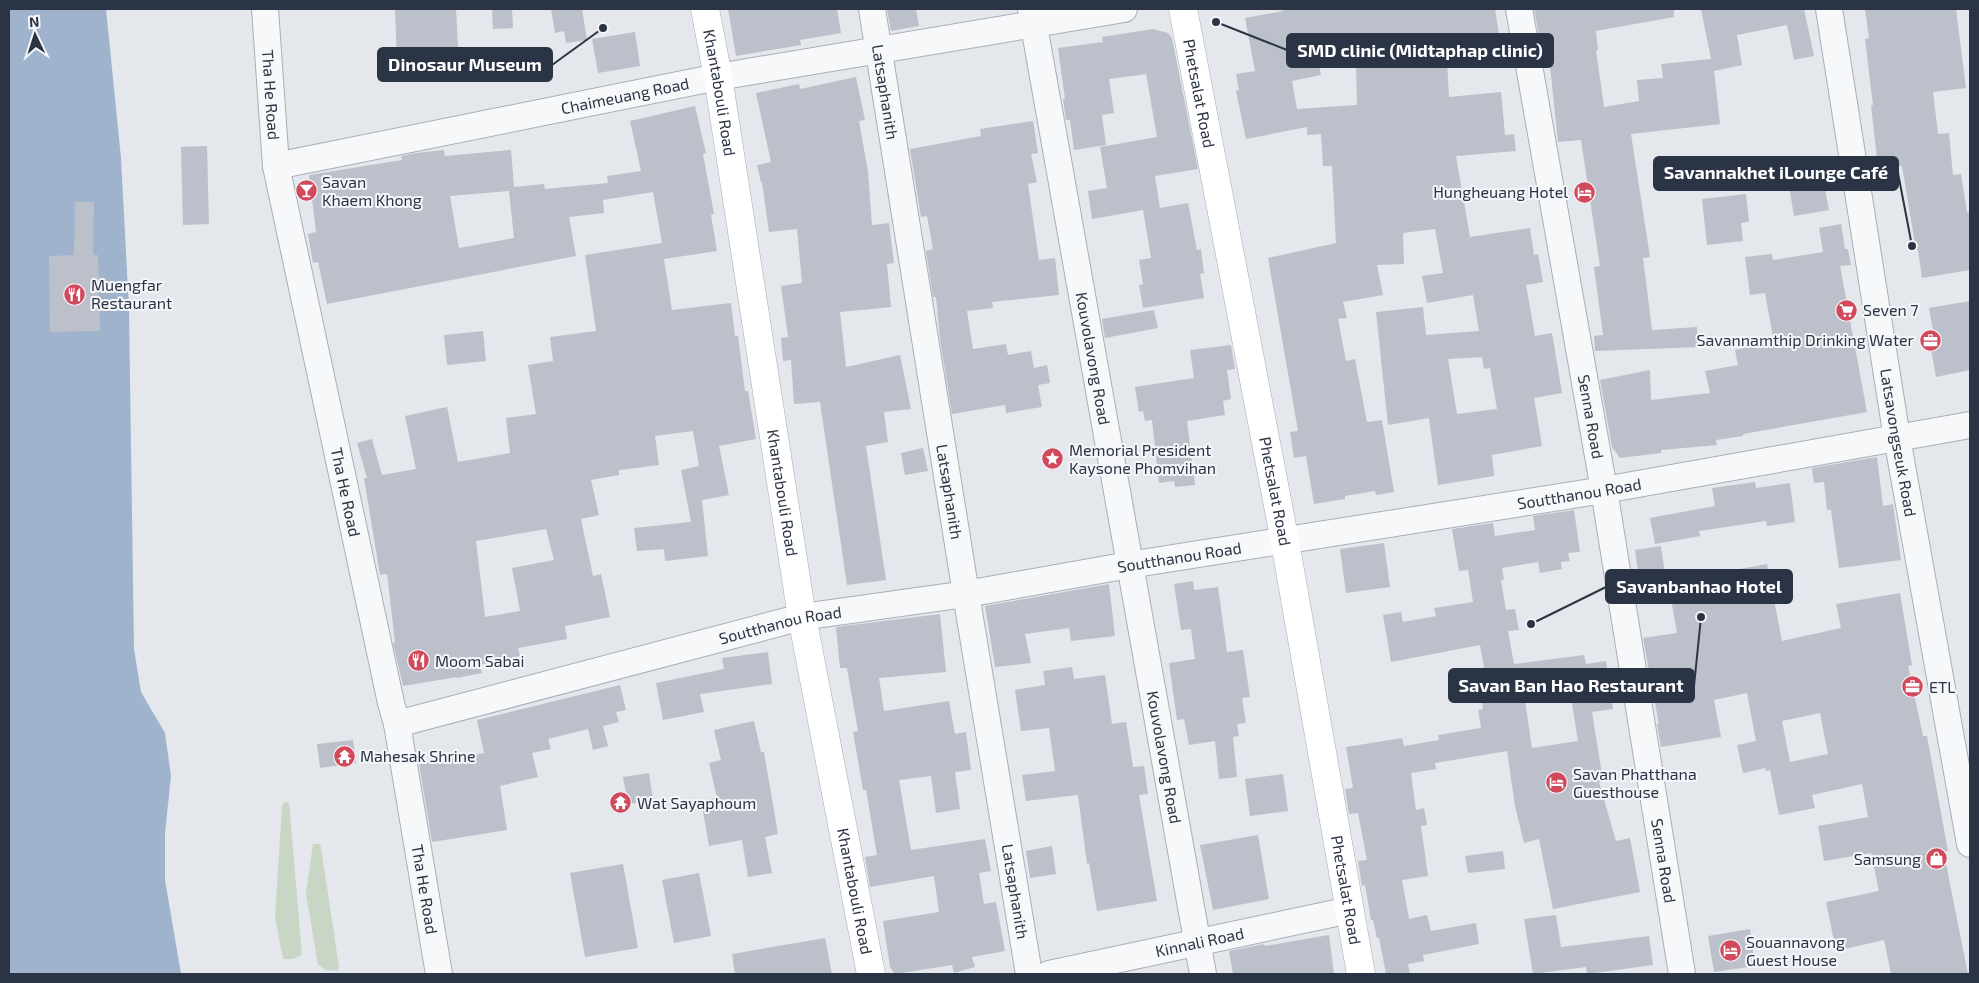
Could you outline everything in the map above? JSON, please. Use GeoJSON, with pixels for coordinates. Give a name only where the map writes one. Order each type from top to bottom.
{"type":"FeatureCollection","features":[{"type":"Feature","properties":{"kind":"main road","name":"Khantabouli Road"},"geometry":{"type":"LineString","coordinates":[[705,9],[718,77],[802,616],[871,974]]}},
{"type":"Feature","properties":{"kind":"main road","name":"Phetsalat Road"},"geometry":{"type":"LineString","coordinates":[[1183,9],[1286,542],[1362,974]]}},
{"type":"Feature","properties":{"kind":"street","name":"Tha He Road"},"geometry":{"type":"LineString","coordinates":[[265,9],[276,166],[397,724],[439,974]]}},
{"type":"Feature","properties":{"kind":"street","name":"Latsaphanith"},"geometry":{"type":"LineString","coordinates":[[872,9],[1029,974]]}},
{"type":"Feature","properties":{"kind":"street","name":"Chaimeuang Road"},"geometry":{"type":"LineString","coordinates":[[276,166],[718,77],[879,49],[1032,16],[1124,9]]}},
{"type":"Feature","properties":{"kind":"street","name":"Senna Road"},"geometry":{"type":"LineString","coordinates":[[1519,9],[1604,490],[1682,974]]}},
{"type":"Feature","properties":{"kind":"street","name":"Latsavongseuk Road"},"geometry":{"type":"LineString","coordinates":[[1829,9],[1897,438],[1970,844]]}},
{"type":"Feature","properties":{"kind":"street","name":"Kouvolavong Road"},"geometry":{"type":"LineString","coordinates":[[1032,16],[1203,974]]}},
{"type":"Feature","properties":{"kind":"street","name":"Soutthanou Road"},"geometry":{"type":"LineString","coordinates":[[397,724],[802,616],[966,594],[1129,565],[1286,542],[1604,490],[1970,425]]}},
{"type":"Feature","properties":{"kind":"street","name":"Kinnali Road"},"geometry":{"type":"LineString","coordinates":[[1049,974],[1350,910]]}},
{"type":"Feature","properties":{"kind":"green space"},"geometry":{"type":"Polygon","coordinates":[[[285,802],[289,802],[302,955],[293,959],[283,959],[275,917],[282,806],[285,802]]]}},
{"type":"Feature","properties":{"kind":"green space"},"geometry":{"type":"Polygon","coordinates":[[[313,844],[319,844],[321,847],[339,967],[338,971],[326,970],[318,965],[306,894],[313,844]]]}},
{"type":"Feature","properties":{"kind":"water"},"geometry":{"type":"Polygon","coordinates":[[[9,9],[106,9],[121,158],[129,309],[134,649],[141,692],[165,733],[171,776],[165,833],[165,880],[181,974],[9,974],[9,9]]]}},
{"type":"Feature","properties":{"kind":"building"},"geometry":{"type":"Polygon","coordinates":[[[395,9],[456,9],[458,47],[431,48],[432,60],[397,61],[395,9]]]}},
{"type":"Feature","properties":{"kind":"building"},"geometry":{"type":"Polygon","coordinates":[[[492,9],[512,9],[513,28],[493,29],[492,9]]]}},
{"type":"Feature","properties":{"kind":"building"},"geometry":{"type":"Polygon","coordinates":[[[551,9],[582,9],[587,40],[566,43],[564,31],[555,33],[551,9]]]}},
{"type":"Feature","properties":{"kind":"building"},"geometry":{"type":"Polygon","coordinates":[[[728,9],[837,9],[841,33],[800,40],[801,45],[736,56],[728,9]]]}},
{"type":"Feature","properties":{"kind":"building"},"geometry":{"type":"Polygon","coordinates":[[[887,9],[916,9],[919,26],[891,31],[887,9]]]}},
{"type":"Feature","properties":{"kind":"building"},"geometry":{"type":"Polygon","coordinates":[[[1283,9],[1495,9],[1502,53],[1447,61],[1449,97],[1501,92],[1505,135],[1514,134],[1516,151],[1456,156],[1470,237],[1530,228],[1534,255],[1538,254],[1543,282],[1526,285],[1535,336],[1552,333],[1562,393],[1534,398],[1542,446],[1492,455],[1494,476],[1438,485],[1429,418],[1388,425],[1376,312],[1423,307],[1426,335],[1479,331],[1473,295],[1427,303],[1422,276],[1443,273],[1435,229],[1403,233],[1404,264],[1377,265],[1383,295],[1343,302],[1347,318],[1338,319],[1346,361],[1355,359],[1367,422],[1382,420],[1394,492],[1376,495],[1375,491],[1345,496],[1345,499],[1314,504],[1306,456],[1294,458],[1290,432],[1298,431],[1268,258],[1336,243],[1332,166],[1323,166],[1321,134],[1307,135],[1307,127],[1246,139],[1236,91],[1239,90],[1236,74],[1255,71],[1245,18],[1283,11],[1283,9]],[[1352,51],[1317,58],[1321,75],[1292,81],[1297,109],[1357,105],[1356,62],[1354,63],[1352,51]],[[1482,357],[1448,359],[1457,414],[1497,409],[1490,368],[1484,369],[1482,357]]]}},
{"type":"Feature","properties":{"kind":"building"},"geometry":{"type":"Polygon","coordinates":[[[1534,9],[1674,9],[1674,17],[1596,31],[1598,50],[1596,50],[1604,107],[1639,101],[1637,80],[1663,78],[1661,64],[1711,59],[1701,9],[1804,9],[1814,56],[1794,60],[1787,25],[1737,35],[1742,65],[1714,71],[1720,124],[1631,134],[1650,257],[1643,258],[1652,330],[1697,327],[1698,347],[1595,351],[1594,336],[1603,335],[1594,267],[1600,266],[1581,140],[1558,142],[1549,56],[1543,57],[1534,9]]]}},
{"type":"Feature","properties":{"kind":"building"},"geometry":{"type":"Polygon","coordinates":[[[1865,9],[1956,9],[1966,88],[1933,92],[1938,134],[1949,133],[1953,175],[1961,174],[1967,212],[1970,212],[1970,270],[1922,278],[1902,166],[1878,168],[1865,39],[1869,38],[1865,9]]]}},
{"type":"Feature","properties":{"kind":"building"},"geometry":{"type":"Polygon","coordinates":[[[1153,29],[1168,33],[1172,38],[1198,169],[1155,176],[1160,208],[1188,203],[1197,250],[1201,249],[1204,273],[1200,274],[1204,298],[1143,308],[1139,285],[1143,284],[1139,260],[1151,258],[1143,210],[1092,219],[1088,191],[1107,188],[1100,147],[1157,137],[1146,74],[1109,79],[1114,113],[1102,115],[1106,145],[1074,150],[1070,120],[1066,120],[1058,48],[1103,42],[1102,37],[1153,29]]]}},
{"type":"Feature","properties":{"kind":"building"},"geometry":{"type":"Polygon","coordinates":[[[635,32],[640,66],[598,73],[592,39],[635,32]]]}},
{"type":"Feature","properties":{"kind":"building"},"geometry":{"type":"Polygon","coordinates":[[[856,77],[865,120],[859,121],[868,172],[872,225],[889,223],[894,263],[887,264],[891,307],[840,312],[846,367],[900,355],[911,409],[884,412],[888,442],[866,446],[886,580],[847,585],[820,402],[794,404],[791,360],[783,361],[781,338],[788,337],[781,286],[802,283],[797,229],[769,232],[762,182],[757,165],[771,162],[756,93],[799,84],[800,89],[856,77]]]}},
{"type":"Feature","properties":{"kind":"building"},"geometry":{"type":"Polygon","coordinates":[[[695,106],[706,153],[703,154],[714,214],[711,215],[717,251],[664,259],[672,310],[731,303],[735,336],[738,336],[745,391],[748,391],[756,439],[719,446],[729,495],[702,500],[708,556],[665,561],[664,549],[637,551],[634,528],[691,522],[681,470],[699,466],[693,431],[655,436],[659,465],[619,470],[619,475],[591,480],[599,515],[581,519],[593,576],[601,574],[610,617],[565,626],[567,639],[518,648],[520,656],[480,665],[482,673],[403,686],[393,643],[395,642],[387,574],[380,575],[364,478],[367,478],[357,443],[372,439],[382,475],[416,469],[405,416],[447,407],[458,462],[510,453],[506,418],[536,414],[528,365],[553,361],[550,337],[596,331],[585,255],[662,243],[653,192],[603,200],[604,213],[569,217],[576,256],[327,304],[318,262],[313,263],[308,234],[316,232],[309,175],[402,160],[401,156],[416,153],[444,150],[445,156],[511,150],[514,187],[544,184],[545,189],[608,183],[607,176],[641,171],[630,121],[695,106]],[[509,191],[450,196],[459,248],[514,238],[509,191]],[[546,529],[476,541],[485,617],[520,611],[512,568],[554,560],[546,529]]]}},
{"type":"Feature","properties":{"kind":"building"},"geometry":{"type":"Polygon","coordinates":[[[1033,121],[1038,153],[1031,154],[1037,182],[1028,184],[1039,260],[1055,258],[1059,295],[992,302],[993,308],[967,311],[973,349],[1006,344],[1008,355],[1031,351],[1034,368],[1047,365],[1050,383],[1038,385],[1042,407],[1006,413],[1005,405],[952,414],[940,339],[936,297],[933,297],[926,251],[933,249],[927,216],[921,217],[910,149],[981,136],[980,129],[1033,121]]]}},
{"type":"Feature","properties":{"kind":"building"},"geometry":{"type":"Polygon","coordinates":[[[207,146],[209,224],[183,225],[181,147],[207,146]]]}},
{"type":"Feature","properties":{"kind":"building"},"geometry":{"type":"Polygon","coordinates":[[[1820,162],[1829,210],[1794,216],[1786,168],[1820,162]]]}},
{"type":"Feature","properties":{"kind":"building"},"geometry":{"type":"Polygon","coordinates":[[[1746,194],[1749,222],[1741,223],[1743,241],[1707,245],[1702,199],[1746,194]]]}},
{"type":"Feature","properties":{"kind":"building"},"geometry":{"type":"Polygon","coordinates":[[[75,202],[94,202],[93,255],[98,255],[100,331],[50,332],[49,256],[74,255],[75,202]]]}},
{"type":"Feature","properties":{"kind":"building"},"geometry":{"type":"Polygon","coordinates":[[[1841,224],[1845,249],[1848,249],[1851,265],[1840,266],[1867,412],[1743,434],[1743,436],[1716,440],[1717,445],[1661,450],[1661,453],[1620,458],[1612,447],[1600,380],[1650,370],[1651,400],[1710,393],[1705,371],[1738,365],[1735,350],[1774,342],[1765,293],[1750,295],[1745,257],[1772,254],[1773,260],[1823,252],[1819,228],[1841,224]]]}},
{"type":"Feature","properties":{"kind":"building"},"geometry":{"type":"Polygon","coordinates":[[[1970,301],[1970,370],[1936,377],[1930,344],[1935,342],[1929,308],[1970,301]]]}},
{"type":"Feature","properties":{"kind":"building"},"geometry":{"type":"Polygon","coordinates":[[[1154,310],[1158,328],[1105,338],[1102,319],[1154,310]]]}},
{"type":"Feature","properties":{"kind":"building"},"geometry":{"type":"Polygon","coordinates":[[[483,331],[486,361],[447,365],[444,335],[483,331]]]}},
{"type":"Feature","properties":{"kind":"building"},"geometry":{"type":"Polygon","coordinates":[[[1231,345],[1235,369],[1227,370],[1231,399],[1223,401],[1225,415],[1187,421],[1195,485],[1175,487],[1174,481],[1159,483],[1152,420],[1145,421],[1143,411],[1139,412],[1135,387],[1194,378],[1190,350],[1231,345]]]}},
{"type":"Feature","properties":{"kind":"building"},"geometry":{"type":"Polygon","coordinates":[[[923,448],[928,471],[905,475],[901,453],[923,448]]]}},
{"type":"Feature","properties":{"kind":"building"},"geometry":{"type":"Polygon","coordinates":[[[1877,457],[1883,506],[1893,504],[1901,560],[1839,568],[1831,510],[1827,510],[1824,482],[1814,483],[1812,468],[1877,457]]]}},
{"type":"Feature","properties":{"kind":"building"},"geometry":{"type":"Polygon","coordinates":[[[1755,482],[1756,488],[1790,483],[1795,522],[1767,526],[1766,521],[1699,531],[1700,536],[1655,544],[1650,518],[1715,506],[1712,488],[1755,482]]]}},
{"type":"Feature","properties":{"kind":"building"},"geometry":{"type":"Polygon","coordinates":[[[1574,510],[1580,552],[1568,553],[1570,561],[1561,562],[1562,569],[1540,573],[1538,562],[1502,568],[1504,580],[1501,580],[1506,610],[1515,609],[1519,630],[1508,631],[1514,664],[1584,655],[1586,664],[1606,661],[1613,709],[1592,712],[1603,781],[1599,782],[1616,841],[1630,838],[1640,892],[1553,909],[1539,839],[1524,843],[1515,806],[1507,751],[1435,763],[1436,769],[1411,773],[1416,810],[1424,808],[1427,825],[1421,826],[1428,876],[1402,880],[1409,919],[1427,915],[1431,931],[1476,923],[1479,944],[1423,955],[1424,961],[1408,964],[1410,974],[1386,974],[1379,938],[1377,938],[1373,920],[1371,920],[1365,885],[1362,886],[1358,861],[1367,860],[1358,813],[1349,814],[1345,789],[1353,788],[1346,747],[1402,738],[1404,746],[1439,740],[1438,735],[1481,728],[1478,710],[1483,709],[1480,685],[1487,684],[1480,645],[1391,662],[1383,615],[1401,612],[1403,622],[1436,616],[1434,608],[1473,602],[1468,570],[1459,571],[1452,529],[1493,523],[1495,536],[1535,530],[1533,516],[1574,510]],[[1570,691],[1537,696],[1537,699],[1525,701],[1532,748],[1578,741],[1570,691]]]}},
{"type":"Feature","properties":{"kind":"building"},"geometry":{"type":"Polygon","coordinates":[[[1384,543],[1390,587],[1346,593],[1340,549],[1384,543]]]}},
{"type":"Feature","properties":{"kind":"building"},"geometry":{"type":"Polygon","coordinates":[[[1661,546],[1666,581],[1640,585],[1635,550],[1661,546]]]}},
{"type":"Feature","properties":{"kind":"building"},"geometry":{"type":"Polygon","coordinates":[[[1767,564],[1782,641],[1841,628],[1836,604],[1900,593],[1912,665],[1908,666],[1923,736],[1927,736],[1948,851],[1944,852],[1968,974],[1891,974],[1884,940],[1836,951],[1826,902],[1879,891],[1871,853],[1824,861],[1818,826],[1868,817],[1862,784],[1812,795],[1815,808],[1779,815],[1770,770],[1766,771],[1765,768],[1743,773],[1737,745],[1756,741],[1747,693],[1714,700],[1721,737],[1661,747],[1657,724],[1659,724],[1643,638],[1677,633],[1668,582],[1767,564]],[[1820,713],[1782,721],[1790,762],[1828,754],[1820,713]]]}},
{"type":"Feature","properties":{"kind":"building"},"geometry":{"type":"Polygon","coordinates":[[[1193,581],[1194,590],[1218,587],[1227,652],[1243,650],[1250,697],[1242,698],[1246,723],[1237,724],[1239,736],[1233,737],[1237,777],[1219,779],[1215,741],[1189,745],[1184,719],[1177,720],[1169,663],[1195,659],[1191,629],[1181,630],[1174,584],[1193,581]]]}},
{"type":"Feature","properties":{"kind":"building"},"geometry":{"type":"Polygon","coordinates":[[[1109,584],[1115,636],[1071,641],[1069,628],[1025,634],[1031,663],[995,667],[985,606],[1109,584]]]}},
{"type":"Feature","properties":{"kind":"building"},"geometry":{"type":"Polygon","coordinates":[[[940,614],[946,672],[879,678],[884,711],[949,701],[955,734],[966,732],[971,770],[955,772],[960,809],[936,813],[931,776],[899,780],[911,850],[985,839],[991,871],[979,873],[984,904],[996,902],[1005,951],[972,957],[975,967],[954,973],[952,965],[895,974],[890,967],[883,921],[939,912],[934,876],[870,887],[865,857],[877,855],[866,790],[863,790],[853,732],[858,731],[847,668],[840,668],[836,627],[940,614]]]}},
{"type":"Feature","properties":{"kind":"building"},"geometry":{"type":"Polygon","coordinates":[[[768,652],[772,684],[700,694],[704,712],[663,720],[656,683],[724,669],[722,658],[768,652]]]}},
{"type":"Feature","properties":{"kind":"building"},"geometry":{"type":"Polygon","coordinates":[[[1072,667],[1074,679],[1105,675],[1112,724],[1126,722],[1133,767],[1144,766],[1148,794],[1139,795],[1157,901],[1097,911],[1089,863],[1087,864],[1078,795],[1026,801],[1022,775],[1055,771],[1049,728],[1021,731],[1015,690],[1045,685],[1043,671],[1072,667]]]}},
{"type":"Feature","properties":{"kind":"building"},"geometry":{"type":"Polygon","coordinates":[[[620,685],[626,710],[616,712],[619,722],[603,726],[608,746],[593,750],[588,729],[548,739],[551,749],[532,753],[538,777],[500,786],[507,830],[432,842],[419,764],[484,753],[477,720],[620,685]]]}},
{"type":"Feature","properties":{"kind":"building"},"geometry":{"type":"Polygon","coordinates":[[[754,721],[761,752],[764,752],[778,834],[765,837],[772,873],[748,877],[742,840],[709,846],[701,800],[717,798],[709,763],[721,760],[714,730],[754,721]]]}},
{"type":"Feature","properties":{"kind":"building"},"geometry":{"type":"Polygon","coordinates":[[[353,740],[356,763],[320,768],[317,744],[353,740]]]}},
{"type":"Feature","properties":{"kind":"building"},"geometry":{"type":"Polygon","coordinates":[[[649,773],[653,800],[628,804],[623,777],[649,773]]]}},
{"type":"Feature","properties":{"kind":"building"},"geometry":{"type":"Polygon","coordinates":[[[1283,774],[1288,811],[1250,816],[1245,779],[1283,774]]]}},
{"type":"Feature","properties":{"kind":"building"},"geometry":{"type":"Polygon","coordinates":[[[1258,835],[1269,899],[1213,910],[1200,845],[1258,835]]]}},
{"type":"Feature","properties":{"kind":"building"},"geometry":{"type":"Polygon","coordinates":[[[1052,846],[1056,874],[1030,878],[1026,851],[1052,846]]]}},
{"type":"Feature","properties":{"kind":"building"},"geometry":{"type":"Polygon","coordinates":[[[1503,851],[1505,869],[1468,873],[1465,856],[1503,851]]]}},
{"type":"Feature","properties":{"kind":"building"},"geometry":{"type":"Polygon","coordinates":[[[623,864],[638,948],[585,957],[570,873],[623,864]]]}},
{"type":"Feature","properties":{"kind":"building"},"geometry":{"type":"Polygon","coordinates":[[[699,873],[711,936],[674,943],[662,880],[699,873]]]}},
{"type":"Feature","properties":{"kind":"building"},"geometry":{"type":"Polygon","coordinates":[[[1556,915],[1561,947],[1649,936],[1653,965],[1587,974],[1586,967],[1533,974],[1524,919],[1556,915]]]}},
{"type":"Feature","properties":{"kind":"building"},"geometry":{"type":"Polygon","coordinates":[[[1750,929],[1755,966],[1714,972],[1708,936],[1750,929]]]}},
{"type":"Feature","properties":{"kind":"building"},"geometry":{"type":"Polygon","coordinates":[[[1329,935],[1334,974],[1233,974],[1229,951],[1329,935]]]}},
{"type":"Feature","properties":{"kind":"building"},"geometry":{"type":"Polygon","coordinates":[[[825,938],[832,974],[735,974],[732,954],[825,938]]]}},
{"type":"Feature","properties":{"kind":"place","name":"SMD clinic (Midtaphap clinic)"},"geometry":{"type":"Point","coordinates":[1216,22]}},
{"type":"Feature","properties":{"kind":"place","name":"Dinosaur Museum"},"geometry":{"type":"Point","coordinates":[603,28]}},
{"type":"Feature","properties":{"kind":"place","name":"Savan Khaem Khong"},"geometry":{"type":"Point","coordinates":[306,191]}},
{"type":"Feature","properties":{"kind":"place","name":"Hungheuang Hotel"},"geometry":{"type":"Point","coordinates":[1584,192]}},
{"type":"Feature","properties":{"kind":"place","name":"Savannakhet iLounge Café"},"geometry":{"type":"Point","coordinates":[1912,246]}},
{"type":"Feature","properties":{"kind":"place","name":"Muengfar Restaurant"},"geometry":{"type":"Point","coordinates":[75,294]}},
{"type":"Feature","properties":{"kind":"place","name":"Seven 7"},"geometry":{"type":"Point","coordinates":[1847,310]}},
{"type":"Feature","properties":{"kind":"place","name":"Savannamthip Drinking Water"},"geometry":{"type":"Point","coordinates":[1930,340]}},
{"type":"Feature","properties":{"kind":"place","name":"Memorial President Kaysone Phomvihan"},"geometry":{"type":"Point","coordinates":[1053,459]}},
{"type":"Feature","properties":{"kind":"place","name":"Savan Ban Hao Restaurant"},"geometry":{"type":"Point","coordinates":[1701,617]}},
{"type":"Feature","properties":{"kind":"place","name":"Savanbanhao Hotel"},"geometry":{"type":"Point","coordinates":[1531,624]}},
{"type":"Feature","properties":{"kind":"place","name":"Moom Sabai"},"geometry":{"type":"Point","coordinates":[419,661]}},
{"type":"Feature","properties":{"kind":"place","name":"ETL"},"geometry":{"type":"Point","coordinates":[1913,687]}},
{"type":"Feature","properties":{"kind":"place","name":"Mahesak Shrine"},"geometry":{"type":"Point","coordinates":[344,756]}},
{"type":"Feature","properties":{"kind":"place","name":"Savan Phatthana Guesthouse"},"geometry":{"type":"Point","coordinates":[1557,783]}},
{"type":"Feature","properties":{"kind":"place","name":"Wat Sayaphoum"},"geometry":{"type":"Point","coordinates":[621,803]}},
{"type":"Feature","properties":{"kind":"place","name":"Samsung"},"geometry":{"type":"Point","coordinates":[1937,859]}},
{"type":"Feature","properties":{"kind":"place","name":"Souannavong Guest House"},"geometry":{"type":"Point","coordinates":[1730,951]}}]}
